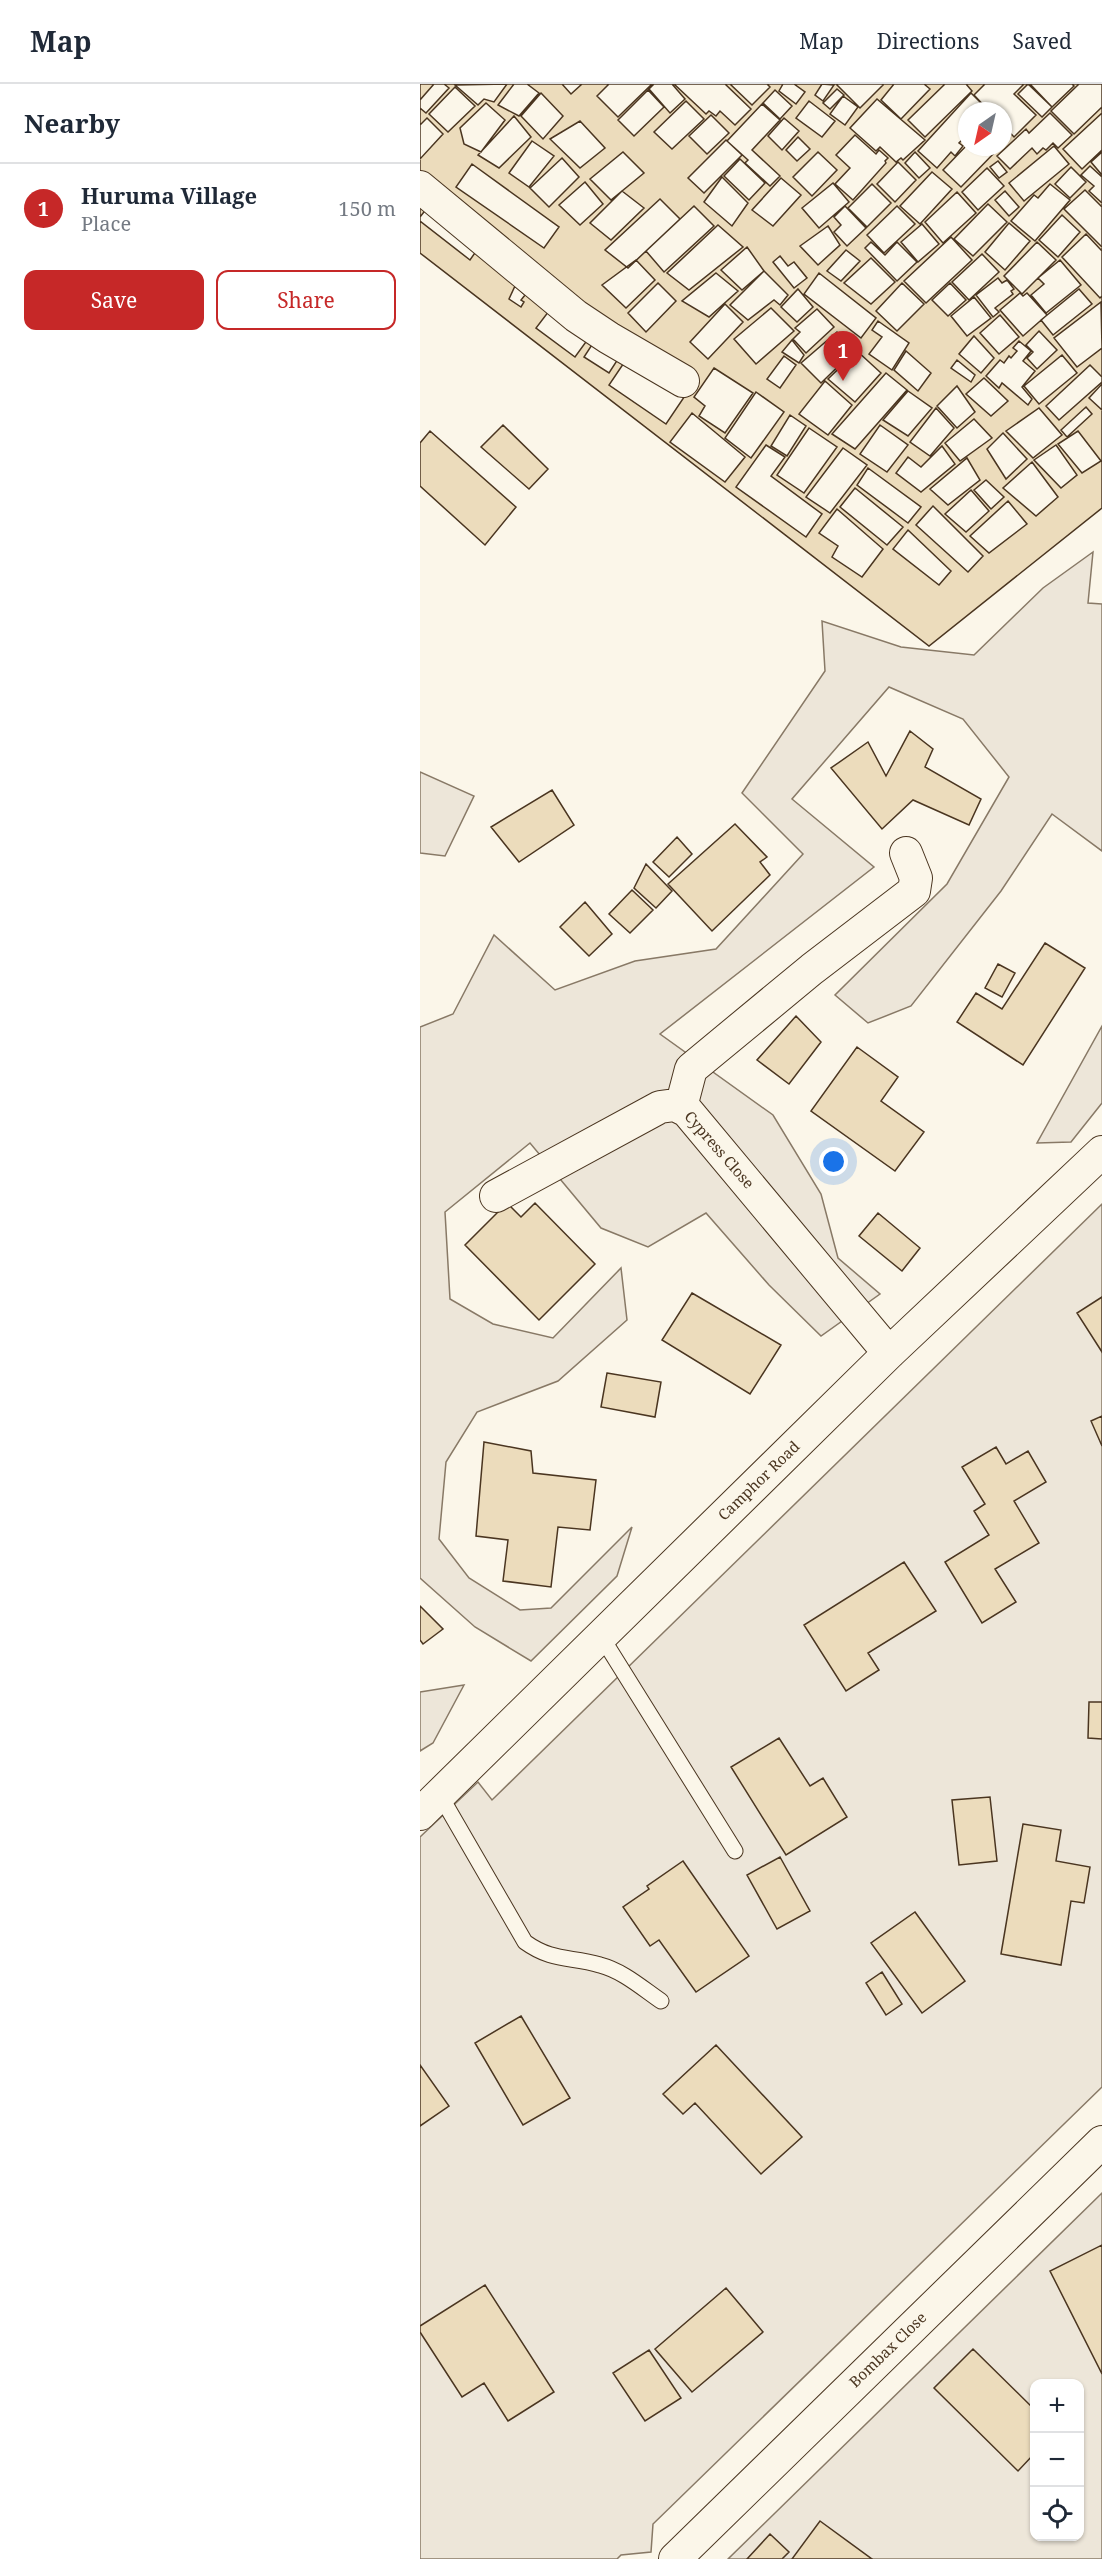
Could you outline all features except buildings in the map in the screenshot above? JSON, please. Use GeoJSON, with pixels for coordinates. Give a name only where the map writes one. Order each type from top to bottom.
{"type":"FeatureCollection","features":[{"type":"Feature","properties":{"kind":"street"},"geometry":{"type":"LineString","coordinates":[[420,187],[576,316],[609,339],[683,381]]}},
{"type":"Feature","properties":{"kind":"street"},"geometry":{"type":"LineString","coordinates":[[681,1107],[691,1069],[812,969],[914,891],[916,878],[906,853]]}},
{"type":"Feature","properties":{"kind":"street","name":"Cypress Close"},"geometry":{"type":"LineString","coordinates":[[496,1196],[660,1107],[681,1107],[687,1111],[889,1353]]}},
{"type":"Feature","properties":{"kind":"street","name":"Camphor Road"},"geometry":{"type":"LineString","coordinates":[[430,1805],[889,1353],[1102,1152]]}},
{"type":"Feature","properties":{"kind":"street","name":"Bombax Close"},"geometry":{"type":"LineString","coordinates":[[675,2559],[1102,2142]]}},
{"type":"Feature","properties":{"kind":"lane"},"geometry":{"type":"LineString","coordinates":[[601,1636],[735,1851]]}},
{"type":"Feature","properties":{"kind":"lane"},"geometry":{"type":"LineString","coordinates":[[430,1805],[525,1942],[542,1954],[599,1964],[617,1971],[661,2001]]}},
{"type":"Feature","properties":{"kind":"shaded area"},"geometry":{"type":"Polygon","coordinates":[[[1093,552],[1088,603],[1102,604],[1102,851],[1052,814],[1001,891],[911,1006],[868,1023],[835,995],[947,884],[1009,777],[963,719],[889,687],[792,799],[874,867],[660,1034],[773,1115],[821,1194],[838,1258],[880,1294],[821,1336],[769,1285],[706,1213],[648,1247],[601,1228],[530,1143],[445,1212],[450,1299],[493,1324],[553,1338],[621,1268],[627,1320],[558,1381],[477,1412],[446,1462],[439,1539],[469,1578],[520,1610],[551,1608],[632,1527],[617,1576],[531,1661],[475,1627],[420,1578],[420,1027],[453,1014],[494,935],[555,990],[635,961],[716,949],[803,854],[742,793],[825,671],[822,621],[901,647],[974,655],[1043,588],[1093,552]]]}},
{"type":"Feature","properties":{"kind":"shaded area"},"geometry":{"type":"Polygon","coordinates":[[[420,772],[474,796],[445,856],[420,853],[420,772]]]}},
{"type":"Feature","properties":{"kind":"shaded area"},"geometry":{"type":"Polygon","coordinates":[[[1102,1026],[1102,1103],[1071,1142],[1037,1143],[1102,1026]]]}},
{"type":"Feature","properties":{"kind":"shaded area"},"geometry":{"type":"Polygon","coordinates":[[[1102,1204],[1102,2087],[653,2524],[651,2552],[621,2555],[617,2559],[420,2559],[420,1837],[478,1782],[492,1800],[1102,1204]]]}},
{"type":"Feature","properties":{"kind":"shaded area"},"geometry":{"type":"Polygon","coordinates":[[[464,1685],[433,1743],[420,1751],[420,1692],[464,1685]]]}},
{"type":"Feature","properties":{"kind":"shaded area"},"geometry":{"type":"Polygon","coordinates":[[[1102,2193],[1102,2559],[728,2559],[1102,2193]]]}},
{"type":"Feature","properties":{"kind":"place","name":"Huruma Village"},"geometry":{"type":"Point","coordinates":[843,381]}}]}
